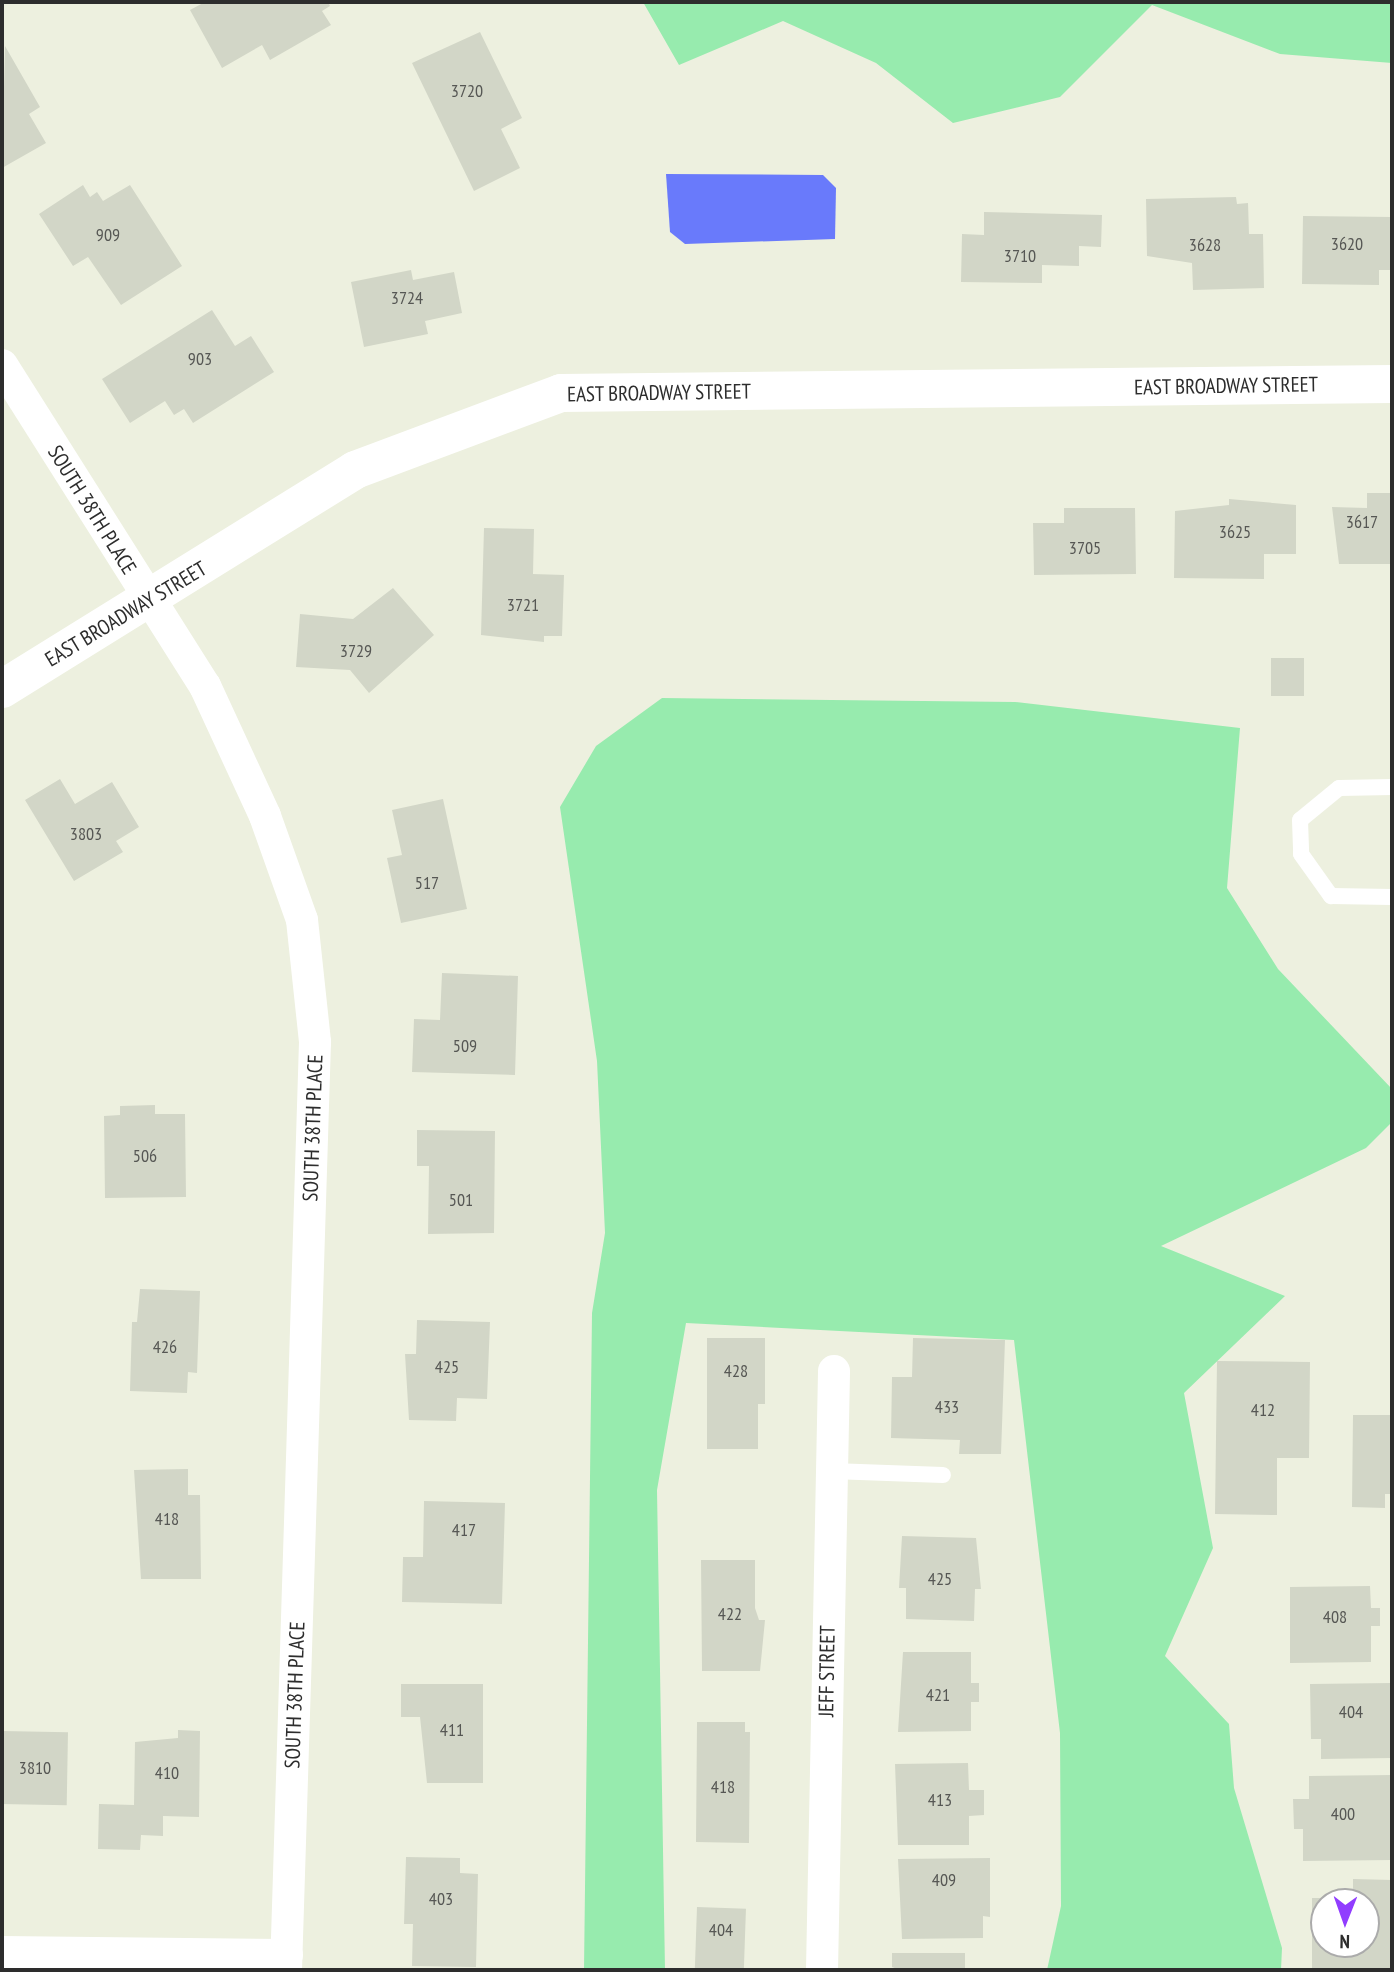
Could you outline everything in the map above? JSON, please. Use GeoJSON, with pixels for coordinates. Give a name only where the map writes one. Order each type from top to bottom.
{"type":"FeatureCollection","features":[{"type":"Feature","properties":{"kind":"street","name":"SOUTH 38TH PLACE"},"geometry":{"type":"LineString","coordinates":[[2,365],[149,602],[205,686],[265,816],[302,920],[315,1042],[287,1963]]}},
{"type":"Feature","properties":{"kind":"street","name":"EAST BROADWAY STREET"},"geometry":{"type":"LineString","coordinates":[[2,689],[149,602],[355,470],[561,393],[1392,384]]}},
{"type":"Feature","properties":{"kind":"street","name":"JEFF STREET"},"geometry":{"type":"LineString","coordinates":[[822,1970],[834,1371]]}},
{"type":"Feature","properties":{"kind":"street"},"geometry":{"type":"LineString","coordinates":[[2,1952],[287,1963]]}},
{"type":"Feature","properties":{"kind":"lane"},"geometry":{"type":"LineString","coordinates":[[1392,787],[1339,788],[1300,820],[1301,854],[1331,896],[1392,897]]}},
{"type":"Feature","properties":{"kind":"lane"},"geometry":{"type":"LineString","coordinates":[[832,1471],[943,1475]]}},
{"type":"Feature","properties":{"kind":"green space"},"geometry":{"type":"Polygon","coordinates":[[[643,2],[1392,2],[1392,63],[1280,54],[1152,5],[1060,97],[953,123],[876,63],[783,21],[679,65],[643,2]]]}},
{"type":"Feature","properties":{"kind":"green space"},"geometry":{"type":"Polygon","coordinates":[[[662,698],[1015,702],[1240,728],[1227,888],[1278,969],[1392,1089],[1392,1122],[1366,1148],[1161,1246],[1285,1296],[1184,1393],[1213,1548],[1165,1656],[1229,1724],[1234,1788],[1282,1948],[1281,1970],[1047,1970],[1061,1906],[1060,1733],[1014,1340],[686,1323],[657,1490],[665,1970],[584,1970],[592,1313],[605,1233],[597,1061],[560,807],[596,746],[662,698]]]}},
{"type":"Feature","properties":{"kind":"water"},"geometry":{"type":"Polygon","coordinates":[[[666,174],[823,175],[836,188],[835,239],[685,244],[670,232],[666,174]]]}},
{"type":"Feature","properties":{"kind":"building"},"geometry":{"type":"Polygon","coordinates":[[[205,2],[328,2],[330,6],[322,11],[331,25],[270,60],[262,45],[222,68],[190,10],[205,2]]]}},
{"type":"Feature","properties":{"kind":"building"},"geometry":{"type":"Polygon","coordinates":[[[480,32],[522,118],[501,129],[520,168],[474,191],[412,63],[480,32]]]}},
{"type":"Feature","properties":{"kind":"building"},"geometry":{"type":"Polygon","coordinates":[[[5,46],[40,107],[29,114],[46,143],[2,168],[5,46]]]}},
{"type":"Feature","properties":{"kind":"building"},"geometry":{"type":"Polygon","coordinates":[[[83,185],[90,197],[97,192],[103,201],[130,185],[182,266],[121,305],[88,257],[73,266],[39,214],[83,185]]]}},
{"type":"Feature","properties":{"kind":"building"},"geometry":{"type":"Polygon","coordinates":[[[1236,197],[1237,204],[1248,203],[1249,234],[1263,234],[1264,288],[1193,290],[1192,263],[1147,256],[1146,199],[1236,197]]]}},
{"type":"Feature","properties":{"kind":"building"},"geometry":{"type":"Polygon","coordinates":[[[984,212],[1102,215],[1101,247],[1079,246],[1079,266],[1042,265],[1042,283],[961,282],[962,234],[984,235],[984,212]]]}},
{"type":"Feature","properties":{"kind":"building"},"geometry":{"type":"Polygon","coordinates":[[[1303,216],[1392,217],[1392,270],[1379,270],[1379,285],[1302,284],[1303,216]]]}},
{"type":"Feature","properties":{"kind":"building"},"geometry":{"type":"Polygon","coordinates":[[[411,270],[413,280],[454,272],[462,313],[425,321],[428,334],[364,347],[351,282],[411,270]]]}},
{"type":"Feature","properties":{"kind":"building"},"geometry":{"type":"Polygon","coordinates":[[[212,310],[235,346],[251,336],[274,372],[193,423],[184,409],[174,415],[165,401],[130,423],[102,379],[212,310]]]}},
{"type":"Feature","properties":{"kind":"building"},"geometry":{"type":"Polygon","coordinates":[[[1367,493],[1392,493],[1392,564],[1339,564],[1332,507],[1367,508],[1367,493]]]}},
{"type":"Feature","properties":{"kind":"building"},"geometry":{"type":"Polygon","coordinates":[[[1229,499],[1296,505],[1296,554],[1264,554],[1264,579],[1174,578],[1175,511],[1229,505],[1229,499]]]}},
{"type":"Feature","properties":{"kind":"building"},"geometry":{"type":"Polygon","coordinates":[[[1064,508],[1135,508],[1136,574],[1034,575],[1033,523],[1064,523],[1064,508]]]}},
{"type":"Feature","properties":{"kind":"building"},"geometry":{"type":"Polygon","coordinates":[[[484,528],[534,529],[533,574],[564,575],[562,636],[544,636],[544,642],[481,635],[484,528]]]}},
{"type":"Feature","properties":{"kind":"building"},"geometry":{"type":"Polygon","coordinates":[[[393,588],[434,635],[369,693],[350,670],[296,667],[300,614],[353,619],[393,588]]]}},
{"type":"Feature","properties":{"kind":"building"},"geometry":{"type":"Polygon","coordinates":[[[1271,658],[1304,658],[1304,696],[1271,696],[1271,658]]]}},
{"type":"Feature","properties":{"kind":"building"},"geometry":{"type":"Polygon","coordinates":[[[60,779],[75,804],[112,782],[139,827],[116,841],[123,852],[74,881],[25,800],[60,779]]]}},
{"type":"Feature","properties":{"kind":"building"},"geometry":{"type":"Polygon","coordinates":[[[443,799],[467,909],[401,923],[387,858],[402,855],[392,810],[443,799]]]}},
{"type":"Feature","properties":{"kind":"building"},"geometry":{"type":"Polygon","coordinates":[[[442,973],[518,976],[515,1075],[412,1072],[414,1019],[440,1020],[442,973]]]}},
{"type":"Feature","properties":{"kind":"building"},"geometry":{"type":"Polygon","coordinates":[[[155,1105],[155,1114],[185,1114],[186,1197],[105,1198],[104,1116],[120,1115],[120,1106],[155,1105]]]}},
{"type":"Feature","properties":{"kind":"building"},"geometry":{"type":"Polygon","coordinates":[[[417,1130],[495,1131],[494,1233],[428,1234],[429,1166],[417,1166],[417,1130]]]}},
{"type":"Feature","properties":{"kind":"building"},"geometry":{"type":"Polygon","coordinates":[[[140,1289],[200,1291],[197,1373],[188,1372],[187,1393],[130,1391],[132,1322],[137,1322],[140,1289]]]}},
{"type":"Feature","properties":{"kind":"building"},"geometry":{"type":"Polygon","coordinates":[[[417,1320],[490,1322],[487,1399],[457,1398],[456,1421],[409,1420],[405,1354],[416,1354],[417,1320]]]}},
{"type":"Feature","properties":{"kind":"building"},"geometry":{"type":"Polygon","coordinates":[[[707,1338],[765,1338],[765,1404],[758,1404],[758,1449],[707,1449],[707,1338]]]}},
{"type":"Feature","properties":{"kind":"building"},"geometry":{"type":"Polygon","coordinates":[[[913,1338],[1005,1340],[1001,1454],[959,1454],[960,1440],[891,1438],[892,1377],[912,1377],[913,1338]]]}},
{"type":"Feature","properties":{"kind":"building"},"geometry":{"type":"Polygon","coordinates":[[[1217,1361],[1310,1362],[1309,1458],[1277,1458],[1277,1515],[1215,1514],[1217,1361]]]}},
{"type":"Feature","properties":{"kind":"building"},"geometry":{"type":"Polygon","coordinates":[[[1353,1415],[1392,1415],[1392,1494],[1385,1494],[1385,1508],[1352,1507],[1353,1415]]]}},
{"type":"Feature","properties":{"kind":"building"},"geometry":{"type":"Polygon","coordinates":[[[188,1469],[188,1495],[200,1495],[201,1579],[141,1579],[134,1470],[188,1469]]]}},
{"type":"Feature","properties":{"kind":"building"},"geometry":{"type":"Polygon","coordinates":[[[424,1501],[505,1503],[502,1604],[402,1602],[403,1557],[423,1557],[424,1501]]]}},
{"type":"Feature","properties":{"kind":"building"},"geometry":{"type":"Polygon","coordinates":[[[902,1536],[976,1538],[981,1589],[975,1589],[974,1621],[906,1619],[906,1588],[899,1588],[902,1536]]]}},
{"type":"Feature","properties":{"kind":"building"},"geometry":{"type":"Polygon","coordinates":[[[701,1560],[755,1560],[755,1608],[759,1620],[765,1620],[760,1671],[702,1671],[701,1560]]]}},
{"type":"Feature","properties":{"kind":"building"},"geometry":{"type":"Polygon","coordinates":[[[1370,1586],[1371,1608],[1380,1608],[1380,1626],[1371,1626],[1371,1662],[1290,1663],[1290,1587],[1370,1586]]]}},
{"type":"Feature","properties":{"kind":"building"},"geometry":{"type":"Polygon","coordinates":[[[903,1652],[971,1652],[971,1683],[979,1683],[979,1702],[971,1702],[971,1731],[898,1732],[903,1652]]]}},
{"type":"Feature","properties":{"kind":"building"},"geometry":{"type":"Polygon","coordinates":[[[1392,1683],[1392,1758],[1321,1759],[1321,1739],[1311,1739],[1310,1684],[1392,1683]]]}},
{"type":"Feature","properties":{"kind":"building"},"geometry":{"type":"Polygon","coordinates":[[[401,1684],[483,1684],[483,1783],[427,1783],[420,1717],[401,1717],[401,1684]]]}},
{"type":"Feature","properties":{"kind":"building"},"geometry":{"type":"Polygon","coordinates":[[[697,1722],[745,1722],[745,1732],[750,1732],[749,1843],[696,1842],[697,1722]]]}},
{"type":"Feature","properties":{"kind":"building"},"geometry":{"type":"Polygon","coordinates":[[[178,1730],[200,1731],[199,1817],[163,1816],[163,1836],[141,1835],[140,1850],[98,1849],[99,1804],[134,1805],[135,1742],[178,1738],[178,1730]]]}},
{"type":"Feature","properties":{"kind":"building"},"geometry":{"type":"Polygon","coordinates":[[[2,1731],[68,1732],[67,1805],[2,1804],[2,1731]]]}},
{"type":"Feature","properties":{"kind":"building"},"geometry":{"type":"Polygon","coordinates":[[[968,1763],[969,1790],[984,1790],[984,1815],[969,1816],[969,1845],[898,1845],[895,1764],[968,1763]]]}},
{"type":"Feature","properties":{"kind":"building"},"geometry":{"type":"Polygon","coordinates":[[[1392,1775],[1392,1860],[1303,1861],[1303,1829],[1294,1829],[1293,1799],[1309,1799],[1309,1776],[1392,1775]]]}},
{"type":"Feature","properties":{"kind":"building"},"geometry":{"type":"Polygon","coordinates":[[[406,1857],[460,1858],[460,1873],[478,1874],[476,1967],[412,1966],[413,1924],[404,1924],[406,1857]]]}},
{"type":"Feature","properties":{"kind":"building"},"geometry":{"type":"Polygon","coordinates":[[[990,1858],[990,1917],[983,1916],[983,1938],[902,1939],[898,1859],[990,1858]]]}},
{"type":"Feature","properties":{"kind":"building"},"geometry":{"type":"Polygon","coordinates":[[[1353,1879],[1392,1880],[1392,1970],[1312,1970],[1312,1958],[1380,1958],[1380,1888],[1353,1888],[1353,1879]]]}},
{"type":"Feature","properties":{"kind":"building"},"geometry":{"type":"Polygon","coordinates":[[[697,1907],[746,1909],[744,1970],[695,1970],[697,1907]]]}},
{"type":"Feature","properties":{"kind":"building"},"geometry":{"type":"Polygon","coordinates":[[[892,1953],[965,1953],[965,1970],[900,1970],[892,1967],[892,1953]]]}}]}
